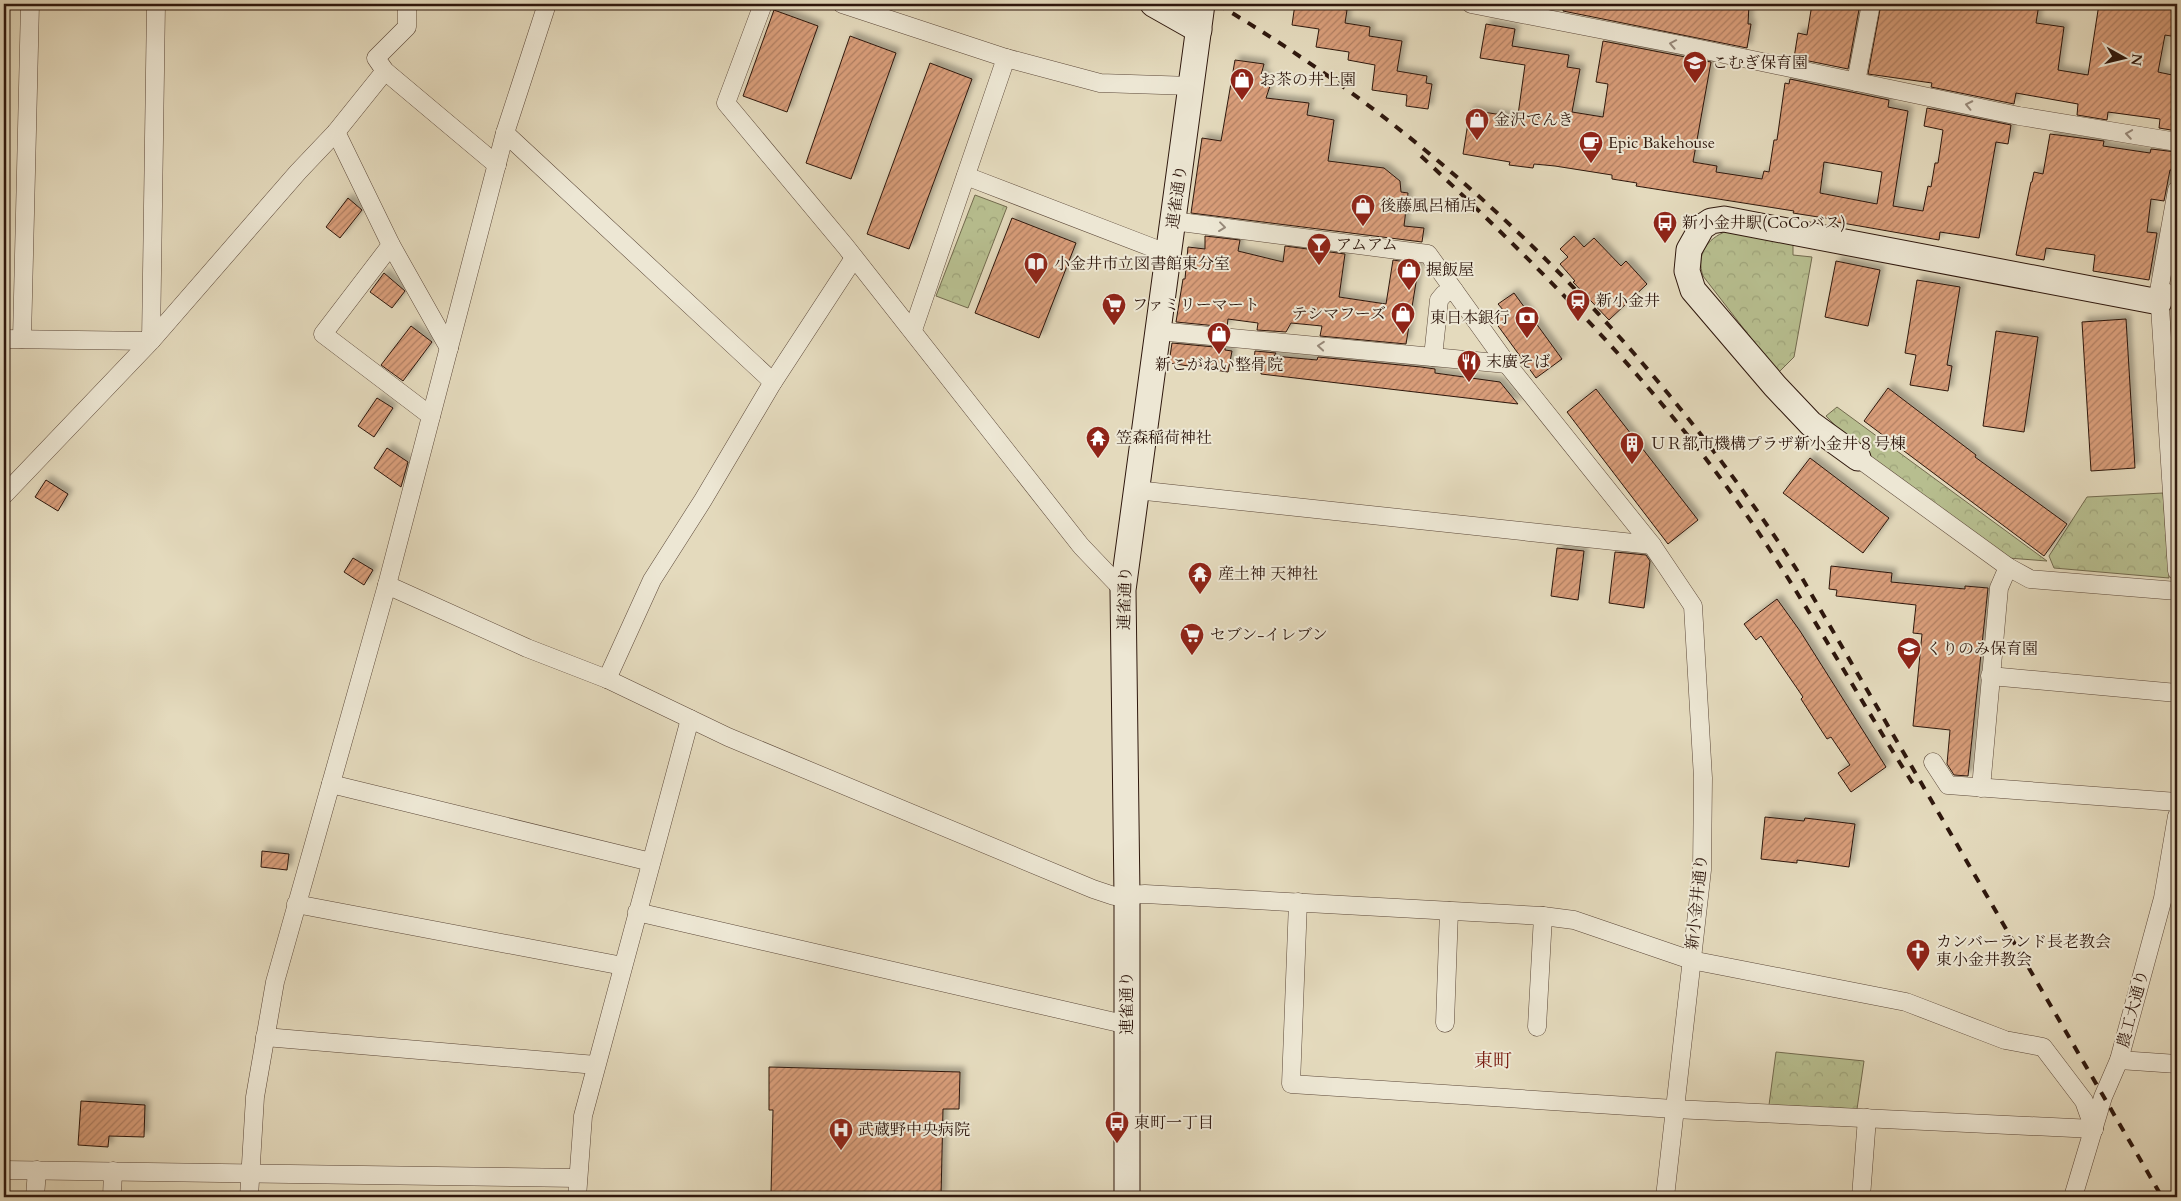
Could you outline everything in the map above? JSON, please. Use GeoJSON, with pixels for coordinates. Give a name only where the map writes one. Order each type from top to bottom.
{"type":"FeatureCollection","features":[{"type":"Feature","properties":{"kind":"main road"},"geometry":{"type":"LineString","coordinates":[[1153,4],[1199,30]]}},
{"type":"Feature","properties":{"kind":"main road","name":"連雀通り"},"geometry":{"type":"LineString","coordinates":[[1126,1197],[1128,1026],[1123,590],[1202,4]]}},
{"type":"Feature","properties":{"kind":"main road"},"geometry":{"type":"LineString","coordinates":[[1858,458],[1811,424],[1775,386],[1692,290],[1687,271],[1689,250],[1702,227],[1711,222],[1724,219],[2165,296]]}},
{"type":"Feature","properties":{"kind":"street"},"geometry":{"type":"LineString","coordinates":[[22,339],[30,4]]}},
{"type":"Feature","properties":{"kind":"street"},"geometry":{"type":"LineString","coordinates":[[150,341],[156,4]]}},
{"type":"Feature","properties":{"kind":"street"},"geometry":{"type":"LineString","coordinates":[[407,4],[407,27],[376,58],[385,71],[497,165]]}},
{"type":"Feature","properties":{"kind":"street"},"geometry":{"type":"LineString","coordinates":[[249,1197],[255,1097],[275,982],[387,585],[505,133],[547,4]]}},
{"type":"Feature","properties":{"kind":"street"},"geometry":{"type":"LineString","coordinates":[[763,4],[726,103],[912,330],[1081,546],[1123,590]]}},
{"type":"Feature","properties":{"kind":"street"},"geometry":{"type":"LineString","coordinates":[[842,4],[1006,58],[1100,83],[1192,86]]}},
{"type":"Feature","properties":{"kind":"street"},"geometry":{"type":"LineString","coordinates":[[1471,4],[1527,10],[1681,45],[2018,116],[2177,142]]}},
{"type":"Feature","properties":{"kind":"street"},"geometry":{"type":"LineString","coordinates":[[1856,82],[1871,4]]}},
{"type":"Feature","properties":{"kind":"street"},"geometry":{"type":"LineString","coordinates":[[912,330],[1006,58]]}},
{"type":"Feature","properties":{"kind":"street"},"geometry":{"type":"LineString","coordinates":[[4,495],[150,341],[298,172],[336,132],[385,71]]}},
{"type":"Feature","properties":{"kind":"street"},"geometry":{"type":"LineString","coordinates":[[336,132],[391,245],[449,348]]}},
{"type":"Feature","properties":{"kind":"street"},"geometry":{"type":"LineString","coordinates":[[505,133],[773,382]]}},
{"type":"Feature","properties":{"kind":"street"},"geometry":{"type":"LineString","coordinates":[[966,176],[1169,254]]}},
{"type":"Feature","properties":{"kind":"street"},"geometry":{"type":"LineString","coordinates":[[2177,190],[2165,296],[2177,571]]}},
{"type":"Feature","properties":{"kind":"street"},"geometry":{"type":"LineString","coordinates":[[1173,221],[1428,254],[1507,364],[1652,546]]}},
{"type":"Feature","properties":{"kind":"street"},"geometry":{"type":"LineString","coordinates":[[391,245],[322,334],[431,416]]}},
{"type":"Feature","properties":{"kind":"street"},"geometry":{"type":"LineString","coordinates":[[607,679],[652,580],[703,500],[773,382],[854,258]]}},
{"type":"Feature","properties":{"kind":"street"},"geometry":{"type":"LineString","coordinates":[[1433,357],[1439,300],[1444,294],[1454,290]]}},
{"type":"Feature","properties":{"kind":"street"},"geometry":{"type":"LineString","coordinates":[[1158,331],[1507,364]]}},
{"type":"Feature","properties":{"kind":"street"},"geometry":{"type":"LineString","coordinates":[[4,339],[150,341]]}},
{"type":"Feature","properties":{"kind":"street"},"geometry":{"type":"LineString","coordinates":[[1858,458],[2008,567],[2030,579],[2177,591]]}},
{"type":"Feature","properties":{"kind":"street"},"geometry":{"type":"LineString","coordinates":[[1136,490],[1652,546]]}},
{"type":"Feature","properties":{"kind":"street","name":"新小金井通り"},"geometry":{"type":"LineString","coordinates":[[1652,546],[1693,606],[1704,824],[1702,870],[1665,1197]]}},
{"type":"Feature","properties":{"kind":"street"},"geometry":{"type":"LineString","coordinates":[[1981,788],[1990,676],[2000,588],[2008,567]]}},
{"type":"Feature","properties":{"kind":"street"},"geometry":{"type":"LineString","coordinates":[[387,585],[527,648],[607,679],[690,719],[1093,889],[1114,896],[1127,894],[1298,902],[1543,916],[1574,920],[1691,960],[1906,1002],[2005,1040],[2042,1047],[2084,1100],[2094,1129],[1674,1109],[1291,1084],[1298,902]]}},
{"type":"Feature","properties":{"kind":"street"},"geometry":{"type":"LineString","coordinates":[[1990,676],[2177,693]]}},
{"type":"Feature","properties":{"kind":"street"},"geometry":{"type":"LineString","coordinates":[[577,1197],[583,1116],[690,719]]}},
{"type":"Feature","properties":{"kind":"street"},"geometry":{"type":"LineString","coordinates":[[1933,762],[1948,785],[2177,802]]}},
{"type":"Feature","properties":{"kind":"street"},"geometry":{"type":"LineString","coordinates":[[331,784],[651,862]]}},
{"type":"Feature","properties":{"kind":"street","name":"農工大通り"},"geometry":{"type":"LineString","coordinates":[[2072,1197],[2103,1097],[2119,1060],[2170,899],[2177,816]]}},
{"type":"Feature","properties":{"kind":"street"},"geometry":{"type":"LineString","coordinates":[[296,904],[622,966]]}},
{"type":"Feature","properties":{"kind":"street"},"geometry":{"type":"LineString","coordinates":[[1445,1022],[1449,911]]}},
{"type":"Feature","properties":{"kind":"street"},"geometry":{"type":"LineString","coordinates":[[637,912],[1128,1026]]}},
{"type":"Feature","properties":{"kind":"street"},"geometry":{"type":"LineString","coordinates":[[1537,1027],[1543,916]]}},
{"type":"Feature","properties":{"kind":"street"},"geometry":{"type":"LineString","coordinates":[[265,1037],[596,1065]]}},
{"type":"Feature","properties":{"kind":"street"},"geometry":{"type":"LineString","coordinates":[[2119,1060],[2177,1064]]}},
{"type":"Feature","properties":{"kind":"street"},"geometry":{"type":"LineString","coordinates":[[1861,1197],[1867,1118]]}},
{"type":"Feature","properties":{"kind":"street"},"geometry":{"type":"LineString","coordinates":[[4,1170],[578,1178]]}},
{"type":"Feature","properties":{"kind":"street"},"geometry":{"type":"LineString","coordinates":[[35,1197],[36,1170]]}},
{"type":"Feature","properties":{"kind":"street"},"geometry":{"type":"LineString","coordinates":[[112,1197],[113,1171]]}},
{"type":"Feature","properties":{"kind":"green space"},"geometry":{"type":"Polygon","coordinates":[[[975,195],[1007,207],[968,308],[936,296],[975,195]]]}},
{"type":"Feature","properties":{"kind":"green space"},"geometry":{"type":"Polygon","coordinates":[[[1727,231],[1793,242],[1793,255],[1812,257],[1794,357],[1778,373],[1703,276],[1701,261],[1704,249],[1713,238],[1727,231]]]}},
{"type":"Feature","properties":{"kind":"green space"},"geometry":{"type":"Polygon","coordinates":[[[1837,407],[2047,561],[2008,558],[1862,453],[1826,416],[1837,407]]]}},
{"type":"Feature","properties":{"kind":"green space"},"geometry":{"type":"Polygon","coordinates":[[[2163,493],[2169,578],[2054,568],[2049,556],[2087,497],[2163,493]]]}},
{"type":"Feature","properties":{"kind":"green space"},"geometry":{"type":"Polygon","coordinates":[[[1776,1052],[1864,1061],[1857,1109],[1769,1105],[1776,1052]]]}},
{"type":"Feature","properties":{"kind":"building"},"geometry":{"type":"Polygon","coordinates":[[[1295,4],[1318,4],[1318,6],[1347,10],[1345,23],[1370,27],[1369,36],[1402,41],[1397,71],[1427,76],[1426,83],[1432,84],[1428,109],[1406,106],[1407,95],[1372,90],[1375,65],[1348,60],[1349,52],[1316,47],[1319,29],[1292,25],[1295,4]]]}},
{"type":"Feature","properties":{"kind":"building"},"geometry":{"type":"Polygon","coordinates":[[[1564,4],[1749,4],[1748,24],[1751,24],[1747,48],[1563,11],[1564,4]]]}},
{"type":"Feature","properties":{"kind":"building"},"geometry":{"type":"Polygon","coordinates":[[[1812,4],[1860,4],[1848,69],[1794,58],[1798,33],[1807,35],[1812,4]]]}},
{"type":"Feature","properties":{"kind":"building"},"geometry":{"type":"Polygon","coordinates":[[[1881,4],[1896,4],[1920,8],[1920,4],[2039,4],[2036,23],[2064,27],[2058,70],[2088,75],[2099,4],[2156,4],[2177,7],[2177,37],[2165,35],[2158,72],[2177,76],[2177,131],[2159,128],[2160,119],[2108,112],[2107,120],[2077,115],[2078,104],[2016,93],[2014,104],[1931,87],[1932,83],[1868,74],[1881,4]]]}},
{"type":"Feature","properties":{"kind":"building"},"geometry":{"type":"Polygon","coordinates":[[[774,10],[818,26],[787,112],[743,96],[774,10]]]}},
{"type":"Feature","properties":{"kind":"building"},"geometry":{"type":"Polygon","coordinates":[[[1486,24],[1515,29],[1512,46],[1569,55],[1567,67],[1580,69],[1572,112],[1603,117],[1608,84],[1596,82],[1603,41],[1711,62],[1693,162],[1717,166],[1716,172],[1762,179],[1764,171],[1769,172],[1774,140],[1777,140],[1785,83],[1789,84],[1790,79],[1889,100],[1888,107],[1908,111],[1893,206],[1923,211],[1928,186],[1931,187],[1935,163],[1938,163],[1943,130],[1924,126],[1927,108],[2011,125],[2008,144],[1996,142],[1979,238],[1940,232],[1939,240],[1831,221],[1831,219],[1793,213],[1794,211],[1636,186],[1637,183],[1612,179],[1612,175],[1555,166],[1534,164],[1533,168],[1509,165],[1510,162],[1463,154],[1470,110],[1509,116],[1517,122],[1525,65],[1480,58],[1486,24]],[[1824,162],[1820,193],[1877,204],[1882,172],[1824,162]]]}},
{"type":"Feature","properties":{"kind":"building"},"geometry":{"type":"Polygon","coordinates":[[[850,36],[896,53],[851,179],[806,163],[850,36]]]}},
{"type":"Feature","properties":{"kind":"building"},"geometry":{"type":"Polygon","coordinates":[[[1235,60],[1264,64],[1261,75],[1267,75],[1264,84],[1270,86],[1266,98],[1309,103],[1307,115],[1334,120],[1328,161],[1384,168],[1400,181],[1401,192],[1408,193],[1404,226],[1424,228],[1422,242],[1191,213],[1202,138],[1221,141],[1235,60]]]}},
{"type":"Feature","properties":{"kind":"building"},"geometry":{"type":"Polygon","coordinates":[[[930,63],[972,79],[909,249],[867,234],[930,63]]]}},
{"type":"Feature","properties":{"kind":"building"},"geometry":{"type":"Polygon","coordinates":[[[2050,134],[2104,141],[2103,146],[2150,153],[2151,149],[2176,152],[2173,170],[2170,170],[2164,201],[2151,199],[2147,232],[2157,233],[2149,280],[2093,271],[2095,255],[2046,248],[2044,260],[2016,255],[2031,182],[2034,172],[2043,174],[2050,134]]]}},
{"type":"Feature","properties":{"kind":"building"},"geometry":{"type":"Polygon","coordinates":[[[348,198],[362,210],[340,238],[326,227],[348,198]]]}},
{"type":"Feature","properties":{"kind":"building"},"geometry":{"type":"Polygon","coordinates":[[[1012,218],[1076,243],[1039,338],[975,313],[1012,218]]]}},
{"type":"Feature","properties":{"kind":"building"},"geometry":{"type":"Polygon","coordinates":[[[1205,236],[1240,240],[1238,251],[1283,262],[1285,246],[1345,254],[1339,297],[1386,304],[1393,260],[1419,264],[1406,344],[1320,336],[1322,326],[1291,323],[1286,332],[1257,330],[1258,323],[1228,319],[1227,327],[1176,322],[1183,279],[1185,279],[1188,247],[1205,249],[1205,236]]]}},
{"type":"Feature","properties":{"kind":"building"},"geometry":{"type":"Polygon","coordinates":[[[1574,236],[1584,247],[1594,238],[1621,266],[1626,261],[1647,284],[1609,320],[1573,282],[1575,281],[1560,264],[1568,257],[1560,249],[1574,236]]]}},
{"type":"Feature","properties":{"kind":"building"},"geometry":{"type":"Polygon","coordinates":[[[1836,261],[1880,270],[1868,326],[1825,317],[1836,261]]]}},
{"type":"Feature","properties":{"kind":"building"},"geometry":{"type":"Polygon","coordinates":[[[384,273],[405,291],[392,308],[370,292],[384,273]]]}},
{"type":"Feature","properties":{"kind":"building"},"geometry":{"type":"Polygon","coordinates":[[[1917,280],[1960,287],[1947,365],[1952,366],[1948,391],[1910,385],[1916,355],[1905,353],[1917,280]]]}},
{"type":"Feature","properties":{"kind":"building","name":"東日本銀行"},"geometry":{"type":"Polygon","coordinates":[[[1514,293],[1562,359],[1536,378],[1493,319],[1504,311],[1498,304],[1514,293]]]}},
{"type":"Feature","properties":{"kind":"building"},"geometry":{"type":"Polygon","coordinates":[[[2126,319],[2135,468],[2091,471],[2082,322],[2126,319]]]}},
{"type":"Feature","properties":{"kind":"building"},"geometry":{"type":"Polygon","coordinates":[[[411,326],[432,342],[403,381],[381,365],[411,326]]]}},
{"type":"Feature","properties":{"kind":"building"},"geometry":{"type":"Polygon","coordinates":[[[1996,331],[2038,337],[2024,432],[1983,426],[1996,331]]]}},
{"type":"Feature","properties":{"kind":"building"},"geometry":{"type":"Polygon","coordinates":[[[1172,343],[1225,348],[1225,350],[1232,351],[1228,372],[1169,363],[1172,343]]]}},
{"type":"Feature","properties":{"kind":"building"},"geometry":{"type":"Polygon","coordinates":[[[1255,351],[1276,353],[1274,356],[1317,360],[1318,357],[1421,367],[1435,369],[1435,373],[1500,382],[1518,404],[1261,374],[1261,370],[1253,368],[1255,351]]]}},
{"type":"Feature","properties":{"kind":"building"},"geometry":{"type":"Polygon","coordinates":[[[1888,388],[1976,455],[1975,457],[2067,524],[2044,556],[1864,421],[1888,388]]]}},
{"type":"Feature","properties":{"kind":"building","name":"ＵＲ都市機構プラザ新小金井８号棟"},"geometry":{"type":"Polygon","coordinates":[[[1596,389],[1698,520],[1668,544],[1567,412],[1596,389]]]}},
{"type":"Feature","properties":{"kind":"building"},"geometry":{"type":"Polygon","coordinates":[[[377,398],[393,408],[374,437],[358,426],[377,398]]]}},
{"type":"Feature","properties":{"kind":"building"},"geometry":{"type":"Polygon","coordinates":[[[387,448],[408,462],[401,487],[374,468],[387,448]]]}},
{"type":"Feature","properties":{"kind":"building"},"geometry":{"type":"Polygon","coordinates":[[[1810,458],[1889,518],[1863,553],[1783,493],[1810,458]]]}},
{"type":"Feature","properties":{"kind":"building"},"geometry":{"type":"Polygon","coordinates":[[[46,480],[68,494],[58,511],[35,497],[46,480]]]}},
{"type":"Feature","properties":{"kind":"building"},"geometry":{"type":"Polygon","coordinates":[[[1557,548],[1584,551],[1578,600],[1551,596],[1557,548]]]}},
{"type":"Feature","properties":{"kind":"building"},"geometry":{"type":"Polygon","coordinates":[[[1615,552],[1646,555],[1650,561],[1644,608],[1609,603],[1615,552]]]}},
{"type":"Feature","properties":{"kind":"building"},"geometry":{"type":"Polygon","coordinates":[[[353,558],[373,570],[364,585],[344,572],[353,558]]]}},
{"type":"Feature","properties":{"kind":"building"},"geometry":{"type":"Polygon","coordinates":[[[1831,566],[1892,573],[1891,582],[1965,589],[1965,586],[1988,588],[1968,776],[1954,775],[1947,764],[1950,730],[1913,726],[1922,634],[1913,633],[1916,605],[1836,596],[1837,590],[1829,589],[1831,566]]]}},
{"type":"Feature","properties":{"kind":"building"},"geometry":{"type":"Polygon","coordinates":[[[1777,599],[1800,631],[1886,767],[1851,792],[1838,773],[1850,765],[1831,737],[1827,739],[1801,699],[1803,697],[1761,636],[1756,640],[1744,624],[1777,599]]]}},
{"type":"Feature","properties":{"kind":"building"},"geometry":{"type":"Polygon","coordinates":[[[1765,817],[1804,821],[1805,818],[1855,824],[1849,867],[1797,860],[1797,863],[1761,859],[1765,817]]]}},
{"type":"Feature","properties":{"kind":"building"},"geometry":{"type":"Polygon","coordinates":[[[262,851],[289,854],[287,870],[261,867],[262,851]]]}},
{"type":"Feature","properties":{"kind":"building"},"geometry":{"type":"Polygon","coordinates":[[[769,1067],[960,1072],[959,1109],[943,1109],[941,1197],[771,1194],[773,1110],[769,1110],[769,1067]]]}},
{"type":"Feature","properties":{"kind":"building"},"geometry":{"type":"Polygon","coordinates":[[[81,1101],[145,1105],[144,1137],[109,1136],[108,1147],[78,1145],[81,1101]]]}},
{"type":"Feature","properties":{"kind":"railway"},"geometry":{"type":"LineString","coordinates":[[1217,4],[1304,59],[1388,120],[1467,186],[1543,256],[1614,331],[1681,410],[1744,492],[1802,578],[2162,1197]]}},
{"type":"Feature","properties":{"kind":"railway"},"geometry":{"type":"LineString","coordinates":[[1421,156],[1503,234],[1582,314],[1657,398],[1693,442],[1727,487],[1777,561],[1917,790]]}},
{"type":"Feature","properties":{"kind":"place","name":"こむぎ保育園"},"geometry":{"type":"Point","coordinates":[1695,84]}},
{"type":"Feature","properties":{"kind":"place","name":"お茶の井上園"},"geometry":{"type":"Point","coordinates":[1242,101]}},
{"type":"Feature","properties":{"kind":"place","name":"金沢でんき"},"geometry":{"type":"Point","coordinates":[1477,141]}},
{"type":"Feature","properties":{"kind":"place","name":"Epic Bakehouse"},"geometry":{"type":"Point","coordinates":[1591,164]}},
{"type":"Feature","properties":{"kind":"place","name":"後藤風呂桶店"},"geometry":{"type":"Point","coordinates":[1363,227]}},
{"type":"Feature","properties":{"kind":"place","name":"新小金井駅(CoCoバス)"},"geometry":{"type":"Point","coordinates":[1665,244]}},
{"type":"Feature","properties":{"kind":"place","name":"アムアム"},"geometry":{"type":"Point","coordinates":[1319,266]}},
{"type":"Feature","properties":{"kind":"place","name":"小金井市立図書館東分室"},"geometry":{"type":"Point","coordinates":[1036,285]}},
{"type":"Feature","properties":{"kind":"place","name":"握飯屋"},"geometry":{"type":"Point","coordinates":[1409,291]}},
{"type":"Feature","properties":{"kind":"place","name":"新小金井"},"geometry":{"type":"Point","coordinates":[1578,322]}},
{"type":"Feature","properties":{"kind":"place","name":"ファミリーマート"},"geometry":{"type":"Point","coordinates":[1114,326]}},
{"type":"Feature","properties":{"kind":"place","name":"テシマフーズ"},"geometry":{"type":"Point","coordinates":[1403,335]}},
{"type":"Feature","properties":{"kind":"place","name":"東日本銀行"},"geometry":{"type":"Point","coordinates":[1527,339]}},
{"type":"Feature","properties":{"kind":"place","name":"新こがねい整骨院"},"geometry":{"type":"Point","coordinates":[1219,355]}},
{"type":"Feature","properties":{"kind":"place","name":"末廣そば"},"geometry":{"type":"Point","coordinates":[1469,383]}},
{"type":"Feature","properties":{"kind":"place","name":"笠森稲荷神社"},"geometry":{"type":"Point","coordinates":[1098,459]}},
{"type":"Feature","properties":{"kind":"place","name":"ＵＲ都市機構プラザ新小金井８号棟"},"geometry":{"type":"Point","coordinates":[1632,465]}},
{"type":"Feature","properties":{"kind":"place","name":"産土神 天神社"},"geometry":{"type":"Point","coordinates":[1200,595]}},
{"type":"Feature","properties":{"kind":"place","name":"セブン-イレブン"},"geometry":{"type":"Point","coordinates":[1192,656]}},
{"type":"Feature","properties":{"kind":"place","name":"くりのみ保育園"},"geometry":{"type":"Point","coordinates":[1909,670]}},
{"type":"Feature","properties":{"kind":"place","name":"カンバーランド長老教会 東小金井教会"},"geometry":{"type":"Point","coordinates":[1918,972]}},
{"type":"Feature","properties":{"kind":"place","name":"東町一丁目"},"geometry":{"type":"Point","coordinates":[1117,1144]}},
{"type":"Feature","properties":{"kind":"place","name":"武蔵野中央病院"},"geometry":{"type":"Point","coordinates":[841,1151]}},
{"type":"Feature","properties":{"kind":"district","name":"東町"},"geometry":{"type":"Point","coordinates":[1493,1061]}}]}
